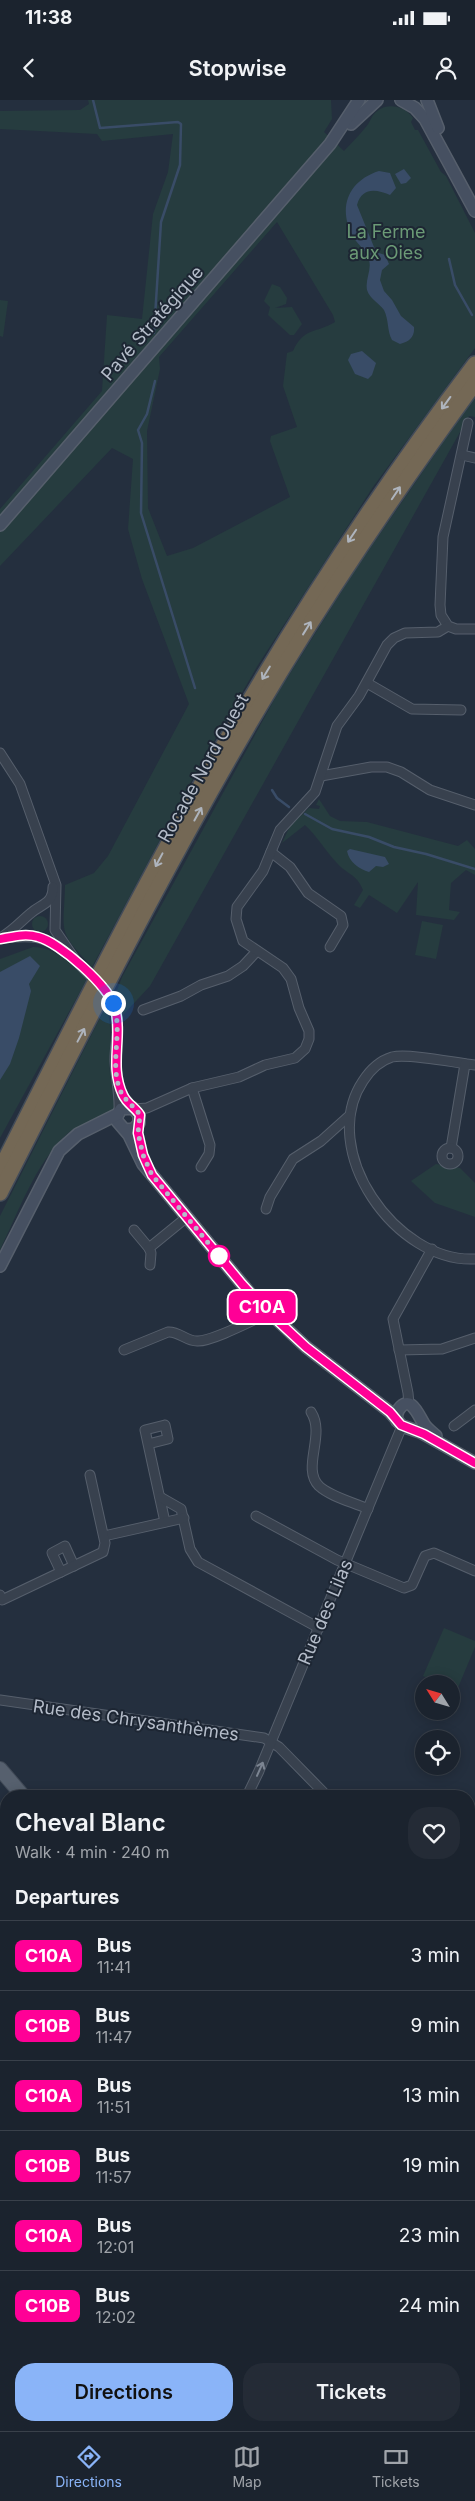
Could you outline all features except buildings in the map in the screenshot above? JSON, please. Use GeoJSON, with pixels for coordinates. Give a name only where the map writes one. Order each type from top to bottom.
{"type":"FeatureCollection","features":[{"type":"Feature","properties":{"kind":"highway","name":"Rocade Nord Ouest"},"geometry":{"type":"LineString","coordinates":[[0,1170],[89,995],[196,794],[282,645],[397,471],[475,364]]}},
{"type":"Feature","properties":{"kind":"highway","name":"Rocade Nord Ouest"},"geometry":{"type":"LineString","coordinates":[[0,1193],[171,863],[267,694],[374,525],[475,383]]}},
{"type":"Feature","properties":{"kind":"highway"},"geometry":{"type":"LineString","coordinates":[[0,1152],[89,995]]}},
{"type":"Feature","properties":{"kind":"main road"},"geometry":{"type":"LineString","coordinates":[[0,1769],[18,1790]]}},
{"type":"Feature","properties":{"kind":"street","name":"Pavé Stratégique"},"geometry":{"type":"LineString","coordinates":[[330,144],[360,100]]}},
{"type":"Feature","properties":{"kind":"street","name":"Pavé Stratégique"},"geometry":{"type":"LineString","coordinates":[[0,525],[330,144],[368,106],[378,100]]}},
{"type":"Feature","properties":{"kind":"street"},"geometry":{"type":"LineString","coordinates":[[401,100],[424,116],[475,211]]}},
{"type":"Feature","properties":{"kind":"street"},"geometry":{"type":"LineString","coordinates":[[427,100],[453,167]]}},
{"type":"Feature","properties":{"kind":"street"},"geometry":{"type":"LineString","coordinates":[[448,626],[441,615],[440,563],[445,529],[468,423]]}},
{"type":"Feature","properties":{"kind":"street"},"geometry":{"type":"LineString","coordinates":[[462,455],[475,458]]}},
{"type":"Feature","properties":{"kind":"street"},"geometry":{"type":"LineString","coordinates":[[0,1266],[56,1155],[68,1142],[125,1108],[147,1108],[192,1088],[233,1079],[265,1065],[295,1058],[308,1044],[309,1031],[299,1008],[291,979],[283,968],[246,944],[241,937],[236,911],[263,871],[283,826],[314,795],[337,726],[367,683],[387,645],[394,638],[405,633],[438,632],[448,626],[475,629]]}},
{"type":"Feature","properties":{"kind":"street"},"geometry":{"type":"LineString","coordinates":[[367,683],[412,709],[461,710]]}},
{"type":"Feature","properties":{"kind":"street"},"geometry":{"type":"LineString","coordinates":[[0,753],[20,784],[56,885],[58,896],[54,923],[49,934],[0,939]]}},
{"type":"Feature","properties":{"kind":"street"},"geometry":{"type":"LineString","coordinates":[[321,776],[371,767],[387,767],[401,772],[430,790],[475,805]]}},
{"type":"Feature","properties":{"kind":"street"},"geometry":{"type":"LineString","coordinates":[[271,852],[294,871],[308,893],[341,916],[343,925],[330,947]]}},
{"type":"Feature","properties":{"kind":"street"},"geometry":{"type":"LineString","coordinates":[[0,939],[18,927],[28,916],[47,903],[52,896],[49,868]]}},
{"type":"Feature","properties":{"kind":"street"},"geometry":{"type":"LineString","coordinates":[[37,910],[49,912],[60,938],[76,961]]}},
{"type":"Feature","properties":{"kind":"street"},"geometry":{"type":"LineString","coordinates":[[28,916],[27,926],[37,936],[58,947],[90,975]]}},
{"type":"Feature","properties":{"kind":"street"},"geometry":{"type":"LineString","coordinates":[[143,1010],[181,996],[201,985],[228,976],[238,970],[257,951]]}},
{"type":"Feature","properties":{"kind":"street"},"geometry":{"type":"LineString","coordinates":[[110,998],[115,1006],[118,1026],[115,1060],[118,1084],[118,1123],[124,1129],[143,1164],[269,1313],[306,1347],[390,1412],[403,1425],[453,1449]]}},
{"type":"Feature","properties":{"kind":"street"},"geometry":{"type":"LineString","coordinates":[[475,1065],[402,1056],[382,1062],[373,1068],[360,1086],[354,1098],[350,1115],[350,1136],[354,1157],[371,1197],[391,1222],[410,1237],[432,1249],[456,1258],[475,1259]]}},
{"type":"Feature","properties":{"kind":"street"},"geometry":{"type":"LineString","coordinates":[[451,1148],[465,1064]]}},
{"type":"Feature","properties":{"kind":"street"},"geometry":{"type":"LineString","coordinates":[[118,1084],[125,1100],[140,1115],[139,1123],[143,1155],[152,1175]]}},
{"type":"Feature","properties":{"kind":"street"},"geometry":{"type":"LineString","coordinates":[[192,1088],[210,1145],[209,1154],[201,1167]]}},
{"type":"Feature","properties":{"kind":"street"},"geometry":{"type":"LineString","coordinates":[[87,1129],[101,1127],[134,1129],[147,1108]]}},
{"type":"Feature","properties":{"kind":"street"},"geometry":{"type":"LineString","coordinates":[[266,1209],[272,1193],[293,1159],[321,1142],[350,1115]]}},
{"type":"Feature","properties":{"kind":"street"},"geometry":{"type":"LineString","coordinates":[[149,1248],[187,1217]]}},
{"type":"Feature","properties":{"kind":"street"},"geometry":{"type":"LineString","coordinates":[[134,1230],[149,1248],[151,1253],[150,1265]]}},
{"type":"Feature","properties":{"kind":"street"},"geometry":{"type":"LineString","coordinates":[[403,1425],[397,1412],[405,1405],[408,1393],[393,1319],[432,1249]]}},
{"type":"Feature","properties":{"kind":"street"},"geometry":{"type":"LineString","coordinates":[[124,1350],[171,1332],[191,1340],[204,1340],[269,1313]]}},
{"type":"Feature","properties":{"kind":"street"},"geometry":{"type":"LineString","coordinates":[[399,1350],[442,1349],[475,1338]]}},
{"type":"Feature","properties":{"kind":"street"},"geometry":{"type":"LineString","coordinates":[[358,1388],[381,1401],[416,1408],[426,1427],[453,1449],[475,1463]]}},
{"type":"Feature","properties":{"kind":"street"},"geometry":{"type":"LineString","coordinates":[[454,1426],[475,1410]]}},
{"type":"Feature","properties":{"kind":"street"},"geometry":{"type":"LineString","coordinates":[[311,1412],[317,1427],[312,1464],[315,1479],[323,1488],[368,1509]]}},
{"type":"Feature","properties":{"kind":"street"},"geometry":{"type":"LineString","coordinates":[[403,1425],[417,1423],[419,1414]]}},
{"type":"Feature","properties":{"kind":"street","name":"Rue des Lilas"},"geometry":{"type":"LineString","coordinates":[[249,1790],[272,1741],[403,1425]]}},
{"type":"Feature","properties":{"kind":"street"},"geometry":{"type":"LineString","coordinates":[[148,1444],[165,1522]]}},
{"type":"Feature","properties":{"kind":"street"},"geometry":{"type":"LineString","coordinates":[[0,1594],[2,1600],[103,1552],[105,1547],[104,1536],[90,1475]]}},
{"type":"Feature","properties":{"kind":"street"},"geometry":{"type":"LineString","coordinates":[[160,1497],[179,1507],[184,1518],[190,1549],[198,1562],[319,1628]]}},
{"type":"Feature","properties":{"kind":"street"},"geometry":{"type":"LineString","coordinates":[[256,1516],[345,1563],[408,1588],[412,1585],[425,1556],[429,1553],[434,1553],[475,1570]]}},
{"type":"Feature","properties":{"kind":"street"},"geometry":{"type":"LineString","coordinates":[[104,1536],[184,1518]]}},
{"type":"Feature","properties":{"kind":"street"},"geometry":{"type":"LineString","coordinates":[[61,1572],[52,1553],[65,1546],[74,1566]]}},
{"type":"Feature","properties":{"kind":"street","name":"Rue des Chrysanthèmes"},"geometry":{"type":"LineString","coordinates":[[0,1700],[256,1737],[272,1741]]}},
{"type":"Feature","properties":{"kind":"street"},"geometry":{"type":"LineString","coordinates":[[272,1741],[321,1790]]}},
{"type":"Feature","properties":{"kind":"green space","name":"La Ferme aux Oies"},"geometry":{"type":"Polygon","coordinates":[[[88,100],[331,100],[332,119],[324,132],[344,151],[367,126],[376,112],[390,106],[401,108],[413,118],[411,122],[415,130],[418,130],[441,172],[446,176],[475,233],[475,348],[373,487],[258,665],[199,767],[92,967],[67,937],[64,922],[65,885],[94,873],[108,856],[189,704],[142,579],[128,529],[133,459],[112,448],[0,566],[0,509],[102,391],[107,315],[142,319],[153,214],[168,172],[173,134],[102,141],[97,134],[0,129],[0,111],[80,110],[89,104],[88,100]],[[277,222],[159,357],[160,369],[147,431],[148,508],[167,556],[193,548],[290,497],[270,441],[271,436],[297,427],[283,386],[287,353],[293,351],[297,343],[306,334],[335,322],[333,315],[277,222]]]}},
{"type":"Feature","properties":{"kind":"green space"},"geometry":{"type":"Polygon","coordinates":[[[272,284],[280,287],[287,298],[286,304],[275,308],[292,307],[302,324],[294,335],[290,335],[268,315],[270,307],[264,301],[272,284]]]}},
{"type":"Feature","properties":{"kind":"green space"},"geometry":{"type":"Polygon","coordinates":[[[0,300],[8,301],[3,337],[0,336],[0,300]]]}},
{"type":"Feature","properties":{"kind":"green space"},"geometry":{"type":"Polygon","coordinates":[[[475,396],[475,417],[469,416],[150,986],[123,1015],[116,993],[122,977],[279,691],[355,570],[475,396]]]}},
{"type":"Feature","properties":{"kind":"green space"},"geometry":{"type":"Polygon","coordinates":[[[319,799],[330,816],[340,821],[367,822],[458,846],[467,840],[475,849],[475,875],[466,870],[451,883],[449,910],[460,912],[454,920],[416,915],[418,882],[397,913],[369,895],[360,908],[354,905],[363,890],[361,885],[336,862],[305,825],[282,843],[290,826],[309,808],[319,809],[320,806],[316,805],[319,799]]]}},
{"type":"Feature","properties":{"kind":"green space"},"geometry":{"type":"Polygon","coordinates":[[[40,916],[48,924],[40,932],[32,924],[40,916]]]}},
{"type":"Feature","properties":{"kind":"green space"},"geometry":{"type":"Polygon","coordinates":[[[422,921],[443,925],[436,959],[415,955],[422,921]]]}},
{"type":"Feature","properties":{"kind":"green space"},"geometry":{"type":"Polygon","coordinates":[[[33,947],[50,950],[57,954],[87,979],[0,1138],[0,959],[33,947]]]}},
{"type":"Feature","properties":{"kind":"green space"},"geometry":{"type":"Polygon","coordinates":[[[106,1006],[110,1023],[110,1075],[115,1094],[115,1105],[112,1111],[101,1119],[72,1130],[56,1146],[37,1174],[0,1250],[0,1216],[106,1006]]]}},
{"type":"Feature","properties":{"kind":"green space"},"geometry":{"type":"Polygon","coordinates":[[[436,1164],[460,1168],[475,1183],[475,1217],[435,1203],[411,1181],[436,1164]]]}},
{"type":"Feature","properties":{"kind":"green space"},"geometry":{"type":"Polygon","coordinates":[[[444,1628],[475,1641],[475,1647],[460,1683],[460,1675],[423,1675],[444,1628]]]}},
{"type":"Feature","properties":{"kind":"water"},"geometry":{"type":"Polygon","coordinates":[[[404,169],[411,178],[406,183],[401,184],[395,174],[404,169]]]}},
{"type":"Feature","properties":{"kind":"water"},"geometry":{"type":"Polygon","coordinates":[[[379,171],[390,173],[396,188],[390,195],[375,191],[366,192],[359,199],[357,205],[376,252],[385,255],[389,264],[382,270],[380,280],[384,291],[392,300],[401,316],[414,327],[414,334],[411,338],[400,344],[392,340],[384,310],[370,296],[367,290],[369,260],[354,238],[346,217],[348,198],[353,189],[359,182],[379,171]]]}},
{"type":"Feature","properties":{"kind":"water"},"geometry":{"type":"Polygon","coordinates":[[[362,351],[376,363],[372,375],[368,379],[355,374],[348,360],[351,354],[362,351]]]}},
{"type":"Feature","properties":{"kind":"water"},"geometry":{"type":"Polygon","coordinates":[[[350,849],[385,857],[389,864],[383,867],[376,866],[369,872],[365,871],[358,867],[350,858],[347,851],[350,849]]]}},
{"type":"Feature","properties":{"kind":"water"},"geometry":{"type":"Polygon","coordinates":[[[30,956],[40,966],[29,984],[31,991],[19,1038],[10,1064],[0,1080],[0,972],[30,956]]]}},
{"type":"Feature","properties":{"kind":"waterway"},"geometry":{"type":"LineString","coordinates":[[93,100],[100,128],[178,122],[181,124],[180,165],[161,222],[154,333]]}},
{"type":"Feature","properties":{"kind":"waterway"},"geometry":{"type":"LineString","coordinates":[[449,259],[455,285],[472,315]]}},
{"type":"Feature","properties":{"kind":"waterway"},"geometry":{"type":"LineString","coordinates":[[155,381],[147,414],[138,430],[142,443],[141,513],[195,688]]}},
{"type":"Feature","properties":{"kind":"waterway"},"geometry":{"type":"LineString","coordinates":[[272,790],[277,798],[289,807]]}},
{"type":"Feature","properties":{"kind":"waterway"},"geometry":{"type":"LineString","coordinates":[[305,814],[332,829],[369,837],[394,847],[426,854],[475,869]]}},
{"type":"Feature","properties":{"kind":"bus line","name":"C10A"},"geometry":{"type":"LineString","coordinates":[[0,939],[27,935],[49,941],[76,961],[110,998],[115,1006],[118,1026],[115,1060],[118,1084],[127,1102],[140,1115],[138,1133],[148,1167],[152,1175],[252,1296],[306,1347],[390,1412],[400,1424],[453,1449],[475,1463]]}},
{"type":"Feature","properties":{"kind":"route"},"geometry":{"type":"LineString","coordinates":[[113,1003],[118,1026],[115,1060],[118,1084],[127,1102],[140,1115],[138,1133],[146,1163],[152,1175],[219,1256]]}}]}
